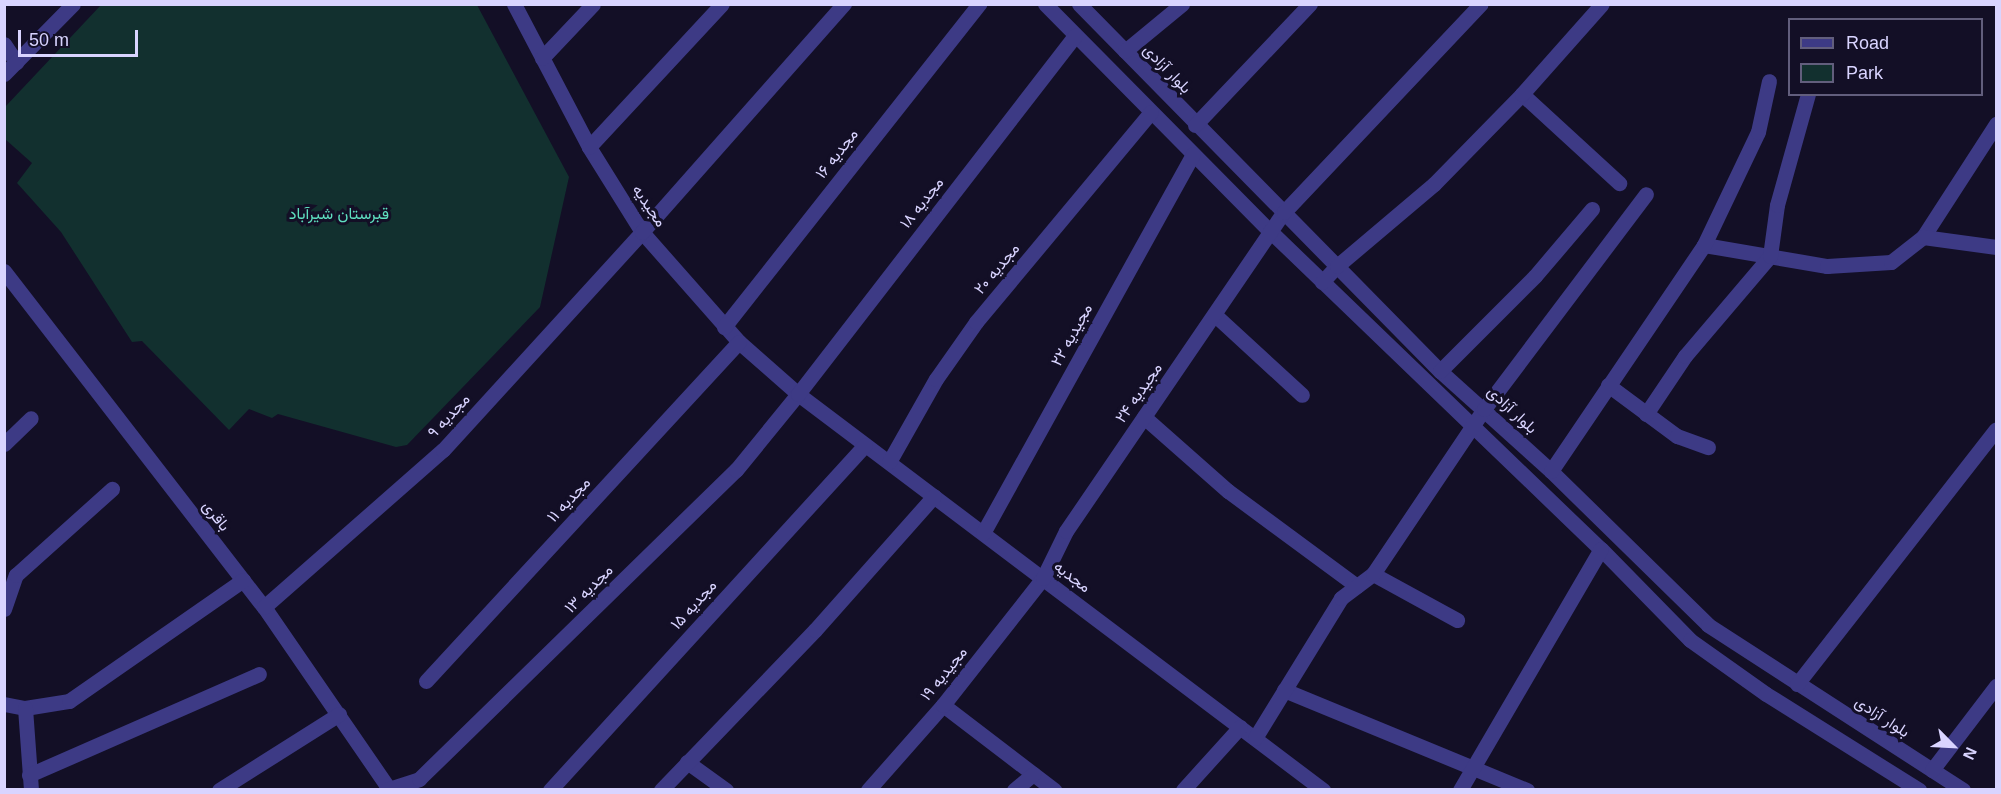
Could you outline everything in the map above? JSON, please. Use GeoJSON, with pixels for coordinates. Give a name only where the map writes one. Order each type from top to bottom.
{"type":"FeatureCollection","features":[{"type":"Feature","properties":{"kind":"street"},"geometry":{"type":"LineString","coordinates":[[4,74],[73,4]]}},
{"type":"Feature","properties":{"kind":"street","name":"مجیدیه"},"geometry":{"type":"LineString","coordinates":[[514,4],[589,147],[642,232],[724,327],[798,394]]}},
{"type":"Feature","properties":{"kind":"street"},"geometry":{"type":"LineString","coordinates":[[542,58],[593,4]]}},
{"type":"Feature","properties":{"kind":"street"},"geometry":{"type":"LineString","coordinates":[[589,147],[722,4]]}},
{"type":"Feature","properties":{"kind":"street","name":"مجدیه ۹"},"geometry":{"type":"LineString","coordinates":[[264,607],[443,450],[642,232],[844,4]]}},
{"type":"Feature","properties":{"kind":"street","name":"مجدیه ۱۶"},"geometry":{"type":"LineString","coordinates":[[724,327],[979,4]]}},
{"type":"Feature","properties":{"kind":"street"},"geometry":{"type":"LineString","coordinates":[[1045,4],[1270,231],[1632,579],[1690,640],[1766,694],[1919,789]]}},
{"type":"Feature","properties":{"kind":"street","name":"بلوار آزادی"},"geometry":{"type":"LineString","coordinates":[[1079,4],[1195,125],[1440,371],[1551,471],[1708,625],[1963,789]]}},
{"type":"Feature","properties":{"kind":"street"},"geometry":{"type":"LineString","coordinates":[[1125,51],[1182,4]]}},
{"type":"Feature","properties":{"kind":"street"},"geometry":{"type":"LineString","coordinates":[[1195,125],[1310,4]]}},
{"type":"Feature","properties":{"kind":"street","name":"مجیدیه ۲۴"},"geometry":{"type":"LineString","coordinates":[[1043,578],[1066,531],[1284,212],[1481,4]]}},
{"type":"Feature","properties":{"kind":"street"},"geometry":{"type":"LineString","coordinates":[[1322,282],[1337,266],[1434,184],[1522,94],[1602,4]]}},
{"type":"Feature","properties":{"kind":"street","name":"مجدیه ۱۸"},"geometry":{"type":"LineString","coordinates":[[798,394],[1075,35]]}},
{"type":"Feature","properties":{"kind":"street"},"geometry":{"type":"LineString","coordinates":[[4,44],[16,62]]}},
{"type":"Feature","properties":{"kind":"street"},"geometry":{"type":"LineString","coordinates":[[1551,471],[1704,245],[1758,132],[1769,81]]}},
{"type":"Feature","properties":{"kind":"street"},"geometry":{"type":"LineString","coordinates":[[1522,94],[1619,183]]}},
{"type":"Feature","properties":{"kind":"street"},"geometry":{"type":"LineString","coordinates":[[1646,414],[1685,356],[1770,256],[1777,206],[1807,96]]}},
{"type":"Feature","properties":{"kind":"street","name":"مجدیه ۲۰"},"geometry":{"type":"LineString","coordinates":[[889,462],[936,378],[976,322],[1151,112]]}},
{"type":"Feature","properties":{"kind":"street"},"geometry":{"type":"LineString","coordinates":[[1704,245],[1827,266],[1890,262],[1923,237],[1995,130]]}},
{"type":"Feature","properties":{"kind":"street","name":"مجیدیه ۲۲"},"geometry":{"type":"LineString","coordinates":[[983,533],[1193,154]]}},
{"type":"Feature","properties":{"kind":"street"},"geometry":{"type":"LineString","coordinates":[[1255,738],[1341,598],[1373,574],[1484,409],[1646,194]]}},
{"type":"Feature","properties":{"kind":"street"},"geometry":{"type":"LineString","coordinates":[[1440,371],[1535,276],[1593,209]]}},
{"type":"Feature","properties":{"kind":"street"},"geometry":{"type":"LineString","coordinates":[[1923,237],[1996,247]]}},
{"type":"Feature","properties":{"kind":"street","name":"باقری"},"geometry":{"type":"LineString","coordinates":[[6,275],[264,607],[388,789]]}},
{"type":"Feature","properties":{"kind":"street"},"geometry":{"type":"LineString","coordinates":[[1215,315],[1302,395]]}},
{"type":"Feature","properties":{"kind":"street","name":"مجدیه ۱۱"},"geometry":{"type":"LineString","coordinates":[[426,681],[739,342]]}},
{"type":"Feature","properties":{"kind":"street"},"geometry":{"type":"LineString","coordinates":[[1608,385],[1677,436],[1708,447]]}},
{"type":"Feature","properties":{"kind":"street","name":"مجدیه"},"geometry":{"type":"LineString","coordinates":[[798,394],[1323,789]]}},
{"type":"Feature","properties":{"kind":"street","name":"مجدیه ۱۳"},"geometry":{"type":"LineString","coordinates":[[388,789],[419,779],[479,723],[736,470],[798,394]]}},
{"type":"Feature","properties":{"kind":"street"},"geometry":{"type":"LineString","coordinates":[[1144,417],[1228,491],[1357,586]]}},
{"type":"Feature","properties":{"kind":"street"},"geometry":{"type":"LineString","coordinates":[[4,444],[31,418]]}},
{"type":"Feature","properties":{"kind":"street"},"geometry":{"type":"LineString","coordinates":[[1797,684],[1996,429]]}},
{"type":"Feature","properties":{"kind":"street","name":"مجدیه ۱۵"},"geometry":{"type":"LineString","coordinates":[[549,789],[865,445]]}},
{"type":"Feature","properties":{"kind":"street"},"geometry":{"type":"LineString","coordinates":[[4,609],[16,575],[112,489]]}},
{"type":"Feature","properties":{"kind":"street"},"geometry":{"type":"LineString","coordinates":[[661,789],[815,630],[934,496]]}},
{"type":"Feature","properties":{"kind":"street"},"geometry":{"type":"LineString","coordinates":[[1460,789],[1601,549]]}},
{"type":"Feature","properties":{"kind":"street"},"geometry":{"type":"LineString","coordinates":[[1632,579],[1646,564]]}},
{"type":"Feature","properties":{"kind":"street"},"geometry":{"type":"LineString","coordinates":[[1373,574],[1457,620]]}},
{"type":"Feature","properties":{"kind":"street","name":"مجیدیه ۱۹"},"geometry":{"type":"LineString","coordinates":[[868,789],[943,705],[1043,578]]}},
{"type":"Feature","properties":{"kind":"street"},"geometry":{"type":"LineString","coordinates":[[4,704],[25,708],[69,701],[243,580]]}},
{"type":"Feature","properties":{"kind":"street"},"geometry":{"type":"LineString","coordinates":[[25,708],[30,782],[259,674]]}},
{"type":"Feature","properties":{"kind":"street"},"geometry":{"type":"LineString","coordinates":[[1932,770],[1996,686]]}},
{"type":"Feature","properties":{"kind":"street"},"geometry":{"type":"LineString","coordinates":[[1284,690],[1527,789]]}},
{"type":"Feature","properties":{"kind":"street"},"geometry":{"type":"LineString","coordinates":[[943,705],[1054,789]]}},
{"type":"Feature","properties":{"kind":"street"},"geometry":{"type":"LineString","coordinates":[[219,789],[339,714]]}},
{"type":"Feature","properties":{"kind":"street"},"geometry":{"type":"LineString","coordinates":[[1183,789],[1240,727]]}},
{"type":"Feature","properties":{"kind":"street"},"geometry":{"type":"LineString","coordinates":[[687,762],[726,789]]}},
{"type":"Feature","properties":{"kind":"street"},"geometry":{"type":"LineString","coordinates":[[1014,789],[1033,774]]}},
{"type":"Feature","properties":{"kind":"green space","name":"قبرستان شیرآباد"},"geometry":{"type":"Polygon","coordinates":[[[101,5],[477,5],[569,177],[540,307],[407,445],[396,447],[278,414],[272,418],[249,409],[229,430],[142,341],[132,342],[61,232],[17,183],[32,163],[5,139],[5,107],[101,5]]]}}]}
